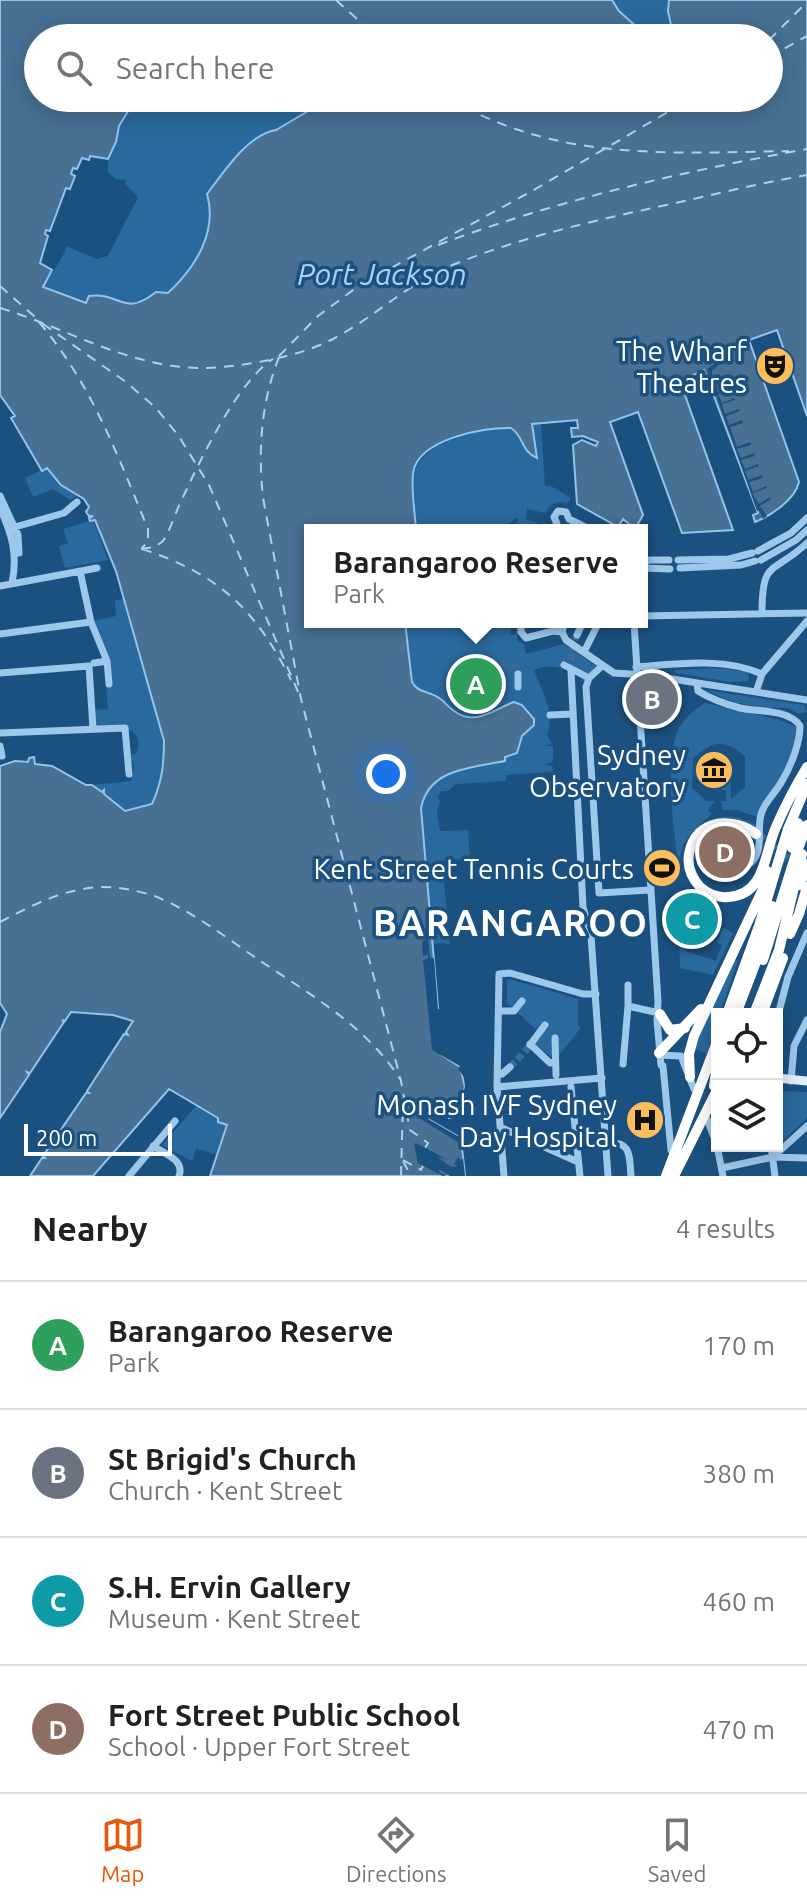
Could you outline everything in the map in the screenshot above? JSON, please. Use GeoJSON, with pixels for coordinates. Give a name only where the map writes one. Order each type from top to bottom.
{"type":"FeatureCollection","features":[{"type":"Feature","properties":{"kind":"highway"},"geometry":{"type":"LineString","coordinates":[[756,834],[744,826],[729,822],[713,824],[701,832],[692,844],[689,859],[693,877],[700,887],[723,897],[740,895],[750,889],[761,874],[780,819],[807,767]]}},
{"type":"Feature","properties":{"kind":"highway"},"geometry":{"type":"LineString","coordinates":[[729,1008],[759,926],[788,829],[807,784]]}},
{"type":"Feature","properties":{"kind":"highway"},"geometry":{"type":"LineString","coordinates":[[756,1008],[779,950],[807,799]]}},
{"type":"Feature","properties":{"kind":"highway"},"geometry":{"type":"LineString","coordinates":[[702,1105],[691,1048],[712,995],[763,889],[780,819]]}},
{"type":"Feature","properties":{"kind":"highway"},"geometry":{"type":"LineString","coordinates":[[738,1008],[804,826]]}},
{"type":"Feature","properties":{"kind":"highway"},"geometry":{"type":"LineString","coordinates":[[745,1008],[770,941],[788,903],[806,876]]}},
{"type":"Feature","properties":{"kind":"highway"},"geometry":{"type":"LineString","coordinates":[[764,1008],[792,929],[806,876]]}},
{"type":"Feature","properties":{"kind":"highway"},"geometry":{"type":"LineString","coordinates":[[788,903],[792,929]]}},
{"type":"Feature","properties":{"kind":"highway"},"geometry":{"type":"LineString","coordinates":[[702,1105],[693,1058],[696,1039],[749,917]]}},
{"type":"Feature","properties":{"kind":"highway"},"geometry":{"type":"LineString","coordinates":[[662,1053],[712,995]]}},
{"type":"Feature","properties":{"kind":"highway"},"geometry":{"type":"LineString","coordinates":[[659,1014],[670,1030],[687,1027]]}},
{"type":"Feature","properties":{"kind":"highway"},"geometry":{"type":"LineString","coordinates":[[666,1176],[711,1059]]}},
{"type":"Feature","properties":{"kind":"highway"},"geometry":{"type":"LineString","coordinates":[[674,1176],[711,1098]]}},
{"type":"Feature","properties":{"kind":"main road"},"geometry":{"type":"LineString","coordinates":[[783,1080],[807,1081]]}},
{"type":"Feature","properties":{"kind":"street"},"geometry":{"type":"LineString","coordinates":[[0,496],[20,547],[12,583]]}},
{"type":"Feature","properties":{"kind":"street"},"geometry":{"type":"LineString","coordinates":[[0,532],[64,513],[77,502]]}},
{"type":"Feature","properties":{"kind":"street"},"geometry":{"type":"LineString","coordinates":[[0,508],[12,527]]}},
{"type":"Feature","properties":{"kind":"street"},"geometry":{"type":"LineString","coordinates":[[555,524],[554,517],[560,510],[579,524]]}},
{"type":"Feature","properties":{"kind":"street"},"geometry":{"type":"LineString","coordinates":[[757,556],[807,518]]}},
{"type":"Feature","properties":{"kind":"street"},"geometry":{"type":"LineString","coordinates":[[564,524],[569,519]]}},
{"type":"Feature","properties":{"kind":"street"},"geometry":{"type":"LineString","coordinates":[[679,564],[757,556],[783,548],[807,530]]}},
{"type":"Feature","properties":{"kind":"street"},"geometry":{"type":"LineString","coordinates":[[762,613],[763,582],[767,573],[807,543]]}},
{"type":"Feature","properties":{"kind":"street"},"geometry":{"type":"LineString","coordinates":[[648,566],[669,564]]}},
{"type":"Feature","properties":{"kind":"street"},"geometry":{"type":"LineString","coordinates":[[0,586],[97,568]]}},
{"type":"Feature","properties":{"kind":"street"},"geometry":{"type":"LineString","coordinates":[[80,571],[91,622],[107,661],[109,684]]}},
{"type":"Feature","properties":{"kind":"street"},"geometry":{"type":"LineString","coordinates":[[648,616],[807,613]]}},
{"type":"Feature","properties":{"kind":"street"},"geometry":{"type":"LineString","coordinates":[[756,692],[762,674],[807,621]]}},
{"type":"Feature","properties":{"kind":"street"},"geometry":{"type":"LineString","coordinates":[[0,634],[91,622]]}},
{"type":"Feature","properties":{"kind":"street"},"geometry":{"type":"LineString","coordinates":[[521,628],[526,638],[562,632]]}},
{"type":"Feature","properties":{"kind":"street"},"geometry":{"type":"LineString","coordinates":[[545,628],[545,633]]}},
{"type":"Feature","properties":{"kind":"street"},"geometry":{"type":"LineString","coordinates":[[563,628],[562,632],[568,642],[614,673],[667,665],[707,664],[741,667],[762,674]]}},
{"type":"Feature","properties":{"kind":"street"},"geometry":{"type":"LineString","coordinates":[[577,635],[580,628]]}},
{"type":"Feature","properties":{"kind":"street"},"geometry":{"type":"LineString","coordinates":[[583,651],[596,628]]}},
{"type":"Feature","properties":{"kind":"street"},"geometry":{"type":"LineString","coordinates":[[634,628],[650,890],[671,1150]]}},
{"type":"Feature","properties":{"kind":"street"},"geometry":{"type":"LineString","coordinates":[[0,673],[107,661]]}},
{"type":"Feature","properties":{"kind":"street"},"geometry":{"type":"LineString","coordinates":[[91,665],[93,729]]}},
{"type":"Feature","properties":{"kind":"street"},"geometry":{"type":"LineString","coordinates":[[564,665],[589,678]]}},
{"type":"Feature","properties":{"kind":"street"},"geometry":{"type":"LineString","coordinates":[[667,665],[667,679]]}},
{"type":"Feature","properties":{"kind":"street"},"geometry":{"type":"LineString","coordinates":[[602,666],[589,678],[586,687],[599,893],[650,890]]}},
{"type":"Feature","properties":{"kind":"street"},"geometry":{"type":"LineString","coordinates":[[636,670],[667,679],[807,700]]}},
{"type":"Feature","properties":{"kind":"street"},"geometry":{"type":"LineString","coordinates":[[571,671],[583,907],[591,936],[608,1176]]}},
{"type":"Feature","properties":{"kind":"street"},"geometry":{"type":"LineString","coordinates":[[518,674],[518,687]]}},
{"type":"Feature","properties":{"kind":"street"},"geometry":{"type":"LineString","coordinates":[[697,683],[698,691],[727,704],[788,716],[799,723],[796,746],[784,778],[767,802],[761,817],[759,844],[751,863]]}},
{"type":"Feature","properties":{"kind":"street"},"geometry":{"type":"LineString","coordinates":[[550,715],[572,714]]}},
{"type":"Feature","properties":{"kind":"street"},"geometry":{"type":"LineString","coordinates":[[0,733],[125,728],[129,774]]}},
{"type":"Feature","properties":{"kind":"street"},"geometry":{"type":"LineString","coordinates":[[0,746],[2,756]]}},
{"type":"Feature","properties":{"kind":"street"},"geometry":{"type":"LineString","coordinates":[[780,1008],[787,982],[804,950],[807,933]]}},
{"type":"Feature","properties":{"kind":"street"},"geometry":{"type":"LineString","coordinates":[[504,1176],[497,1087],[498,975],[501,972],[583,994],[596,994]]}},
{"type":"Feature","properties":{"kind":"street"},"geometry":{"type":"LineString","coordinates":[[623,1064],[628,985]]}},
{"type":"Feature","properties":{"kind":"street"},"geometry":{"type":"LineString","coordinates":[[503,1011],[514,1011],[522,1001]]}},
{"type":"Feature","properties":{"kind":"street"},"geometry":{"type":"LineString","coordinates":[[628,1010],[659,1014]]}},
{"type":"Feature","properties":{"kind":"street"},"geometry":{"type":"LineString","coordinates":[[791,1081],[794,1046],[807,1020]]}},
{"type":"Feature","properties":{"kind":"street"},"geometry":{"type":"LineString","coordinates":[[545,1025],[529,1046],[550,1063],[555,1062]]}},
{"type":"Feature","properties":{"kind":"street"},"geometry":{"type":"LineString","coordinates":[[555,1038],[556,1075]]}},
{"type":"Feature","properties":{"kind":"street"},"geometry":{"type":"LineString","coordinates":[[662,1053],[681,1056],[711,1129]]}},
{"type":"Feature","properties":{"kind":"street"},"geometry":{"type":"LineString","coordinates":[[502,1074],[510,1067]]}},
{"type":"Feature","properties":{"kind":"street"},"geometry":{"type":"LineString","coordinates":[[497,1087],[602,1078]]}},
{"type":"Feature","properties":{"kind":"street"},"geometry":{"type":"LineString","coordinates":[[571,1087],[580,1176]]}},
{"type":"Feature","properties":{"kind":"street"},"geometry":{"type":"LineString","coordinates":[[129,1176],[175,1121]]}},
{"type":"Feature","properties":{"kind":"street"},"geometry":{"type":"LineString","coordinates":[[773,1157],[807,1126]]}},
{"type":"Feature","properties":{"kind":"street"},"geometry":{"type":"LineString","coordinates":[[502,1128],[578,1162]]}},
{"type":"Feature","properties":{"kind":"street"},"geometry":{"type":"LineString","coordinates":[[606,1143],[625,1146],[631,1176]]}},
{"type":"Feature","properties":{"kind":"street"},"geometry":{"type":"LineString","coordinates":[[153,1146],[180,1163],[182,1169],[179,1176]]}},
{"type":"Feature","properties":{"kind":"street"},"geometry":{"type":"LineString","coordinates":[[719,1152],[722,1172],[773,1157],[807,1158]]}},
{"type":"Feature","properties":{"kind":"street"},"geometry":{"type":"LineString","coordinates":[[772,1152],[775,1176]]}},
{"type":"Feature","properties":{"kind":"shaded area"},"geometry":{"type":"Polygon","coordinates":[[[612,0],[669,0],[671,24],[633,24],[612,0]]]}},
{"type":"Feature","properties":{"kind":"shaded area"},"geometry":{"type":"Polygon","coordinates":[[[128,112],[307,112],[255,139],[229,165],[207,194],[210,208],[207,235],[196,261],[168,293],[156,292],[142,302],[131,305],[108,297],[87,303],[43,287],[67,246],[96,259],[108,256],[138,197],[125,184],[126,180],[108,173],[108,159],[119,126],[128,112]]]}},
{"type":"Feature","properties":{"kind":"shaded area"},"geometry":{"type":"Polygon","coordinates":[[[532,424],[541,424],[545,486],[551,486],[571,498],[568,503],[557,502],[545,513],[527,509],[526,519],[540,524],[514,524],[517,517],[509,524],[416,524],[413,473],[420,460],[438,444],[473,430],[506,428],[532,431],[532,424]]]}},
{"type":"Feature","properties":{"kind":"shaded area"},"geometry":{"type":"Polygon","coordinates":[[[46,468],[61,484],[81,497],[71,500],[53,489],[33,497],[25,478],[46,468]]]}},
{"type":"Feature","properties":{"kind":"shaded area"},"geometry":{"type":"Polygon","coordinates":[[[93,520],[108,560],[65,568],[59,546],[68,543],[63,529],[93,520]]]}},
{"type":"Feature","properties":{"kind":"shaded area"},"geometry":{"type":"Polygon","coordinates":[[[123,598],[164,741],[164,770],[152,804],[125,811],[104,794],[105,791],[92,785],[131,781],[134,774],[129,755],[135,754],[138,748],[136,736],[132,731],[96,727],[94,710],[108,709],[106,685],[110,684],[93,621],[116,616],[115,601],[123,598]]]}},
{"type":"Feature","properties":{"kind":"shaded area"},"geometry":{"type":"Polygon","coordinates":[[[406,628],[511,628],[511,634],[515,635],[517,628],[517,640],[524,644],[526,654],[564,644],[596,666],[582,682],[581,676],[563,668],[552,666],[534,670],[549,710],[547,734],[552,744],[545,746],[553,746],[553,761],[544,765],[552,766],[553,772],[506,775],[506,781],[456,784],[437,797],[440,801],[437,811],[440,831],[468,830],[470,858],[442,861],[450,945],[433,944],[421,817],[423,801],[429,789],[449,774],[505,761],[505,757],[519,748],[522,736],[534,720],[522,705],[510,702],[490,714],[467,717],[417,690],[412,682],[406,628]]]}},
{"type":"Feature","properties":{"kind":"shaded area"},"geometry":{"type":"Polygon","coordinates":[[[714,668],[744,671],[749,674],[748,681],[731,682],[675,673],[675,670],[714,668]]]}},
{"type":"Feature","properties":{"kind":"shaded area"},"geometry":{"type":"Polygon","coordinates":[[[705,690],[805,705],[807,712],[798,714],[788,708],[733,702],[705,690]]]}},
{"type":"Feature","properties":{"kind":"shaded area"},"geometry":{"type":"Polygon","coordinates":[[[705,703],[780,720],[797,727],[794,750],[784,775],[757,817],[737,810],[723,810],[721,801],[726,801],[726,790],[722,790],[722,769],[725,766],[730,767],[731,799],[745,787],[745,756],[730,746],[719,744],[693,758],[692,788],[707,801],[715,801],[708,810],[712,814],[698,826],[713,819],[728,817],[742,819],[758,826],[757,830],[743,821],[723,818],[701,826],[686,870],[685,853],[695,828],[683,845],[678,867],[671,784],[676,735],[684,721],[705,703]]]}},
{"type":"Feature","properties":{"kind":"shaded area"},"geometry":{"type":"Polygon","coordinates":[[[686,870],[725,903],[711,899],[692,885],[686,870]]]}},
{"type":"Feature","properties":{"kind":"shaded area"},"geometry":{"type":"Polygon","coordinates":[[[723,927],[733,933],[713,975],[680,968],[679,932],[685,951],[716,961],[722,945],[717,943],[723,927]]]}},
{"type":"Feature","properties":{"kind":"shaded area"},"geometry":{"type":"Polygon","coordinates":[[[735,960],[738,960],[722,1008],[713,1008],[735,960]]]}},
{"type":"Feature","properties":{"kind":"shaded area"},"geometry":{"type":"Polygon","coordinates":[[[509,979],[578,999],[578,1026],[581,1028],[555,1060],[534,1043],[541,1034],[507,1003],[509,979]]]}},
{"type":"Feature","properties":{"kind":"shaded area"},"geometry":{"type":"Polygon","coordinates":[[[711,1011],[711,1042],[707,1054],[696,1049],[711,1011]]]}},
{"type":"Feature","properties":{"kind":"shaded area"},"geometry":{"type":"Polygon","coordinates":[[[783,1091],[807,1092],[807,1118],[783,1141],[783,1091]]]}},
{"type":"Feature","properties":{"kind":"shaded area"},"geometry":{"type":"Polygon","coordinates":[[[197,1105],[228,1125],[217,1155],[196,1148],[192,1161],[162,1145],[197,1105]]]}},
{"type":"Feature","properties":{"kind":"water","name":"Port Jackson"},"geometry":{"type":"Polygon","coordinates":[[[0,0],[612,0],[633,24],[24,24],[24,112],[128,112],[119,126],[108,159],[82,158],[77,169],[73,168],[71,174],[75,176],[70,189],[66,188],[50,231],[46,230],[48,236],[40,263],[52,270],[43,287],[86,303],[89,296],[100,296],[129,304],[156,292],[168,293],[178,283],[202,248],[209,222],[207,194],[221,175],[255,139],[306,112],[783,112],[783,24],[671,24],[669,0],[807,0],[807,416],[777,330],[749,340],[799,482],[793,495],[755,522],[753,515],[758,513],[704,370],[680,381],[733,530],[682,533],[638,412],[610,422],[643,515],[638,524],[629,524],[623,519],[620,524],[613,524],[577,504],[573,445],[582,440],[596,446],[598,442],[583,436],[572,437],[571,428],[578,428],[577,420],[532,424],[537,458],[528,452],[511,428],[454,437],[427,451],[413,473],[416,524],[304,524],[304,628],[406,628],[412,682],[417,688],[439,698],[462,715],[485,715],[514,702],[522,705],[534,719],[534,725],[522,736],[517,753],[505,757],[505,761],[466,768],[442,777],[426,795],[421,808],[442,1055],[460,1067],[465,1087],[458,1103],[459,1115],[449,1118],[448,1115],[432,1115],[428,1119],[461,1138],[465,1176],[210,1176],[227,1125],[169,1089],[93,1176],[30,1176],[86,1093],[89,1093],[87,1091],[124,1034],[128,1035],[126,1032],[133,1021],[113,1015],[71,1012],[65,1021],[62,1020],[64,1022],[30,1073],[27,1072],[29,1075],[0,1118],[0,1032],[7,1014],[0,1003],[0,766],[15,761],[28,762],[29,758],[34,757],[35,764],[52,766],[86,785],[92,785],[102,792],[104,790],[104,794],[125,811],[152,804],[162,773],[164,741],[116,571],[95,520],[90,521],[89,518],[93,516],[86,512],[89,507],[84,499],[61,485],[47,468],[42,471],[11,418],[15,416],[0,395],[0,0]]]}},
{"type":"Feature","properties":{"kind":"pier"},"geometry":{"type":"Polygon","coordinates":[[[723,358],[724,361],[712,370],[712,377],[714,381],[728,378],[714,383],[718,392],[732,389],[718,394],[722,403],[735,398],[722,404],[725,414],[740,411],[726,416],[729,425],[742,420],[743,423],[730,427],[737,447],[750,442],[751,445],[737,449],[741,458],[754,453],[755,456],[741,460],[745,469],[759,466],[745,471],[748,480],[762,475],[763,478],[749,482],[753,492],[767,488],[753,493],[754,497],[759,504],[771,499],[760,506],[767,516],[763,519],[757,511],[707,369],[723,358]]]}},
{"type":"Feature","properties":{"kind":"pier"},"geometry":{"type":"Polygon","coordinates":[[[428,937],[430,958],[434,958],[438,1009],[442,1009],[443,1048],[464,1067],[469,1087],[459,1115],[449,1118],[448,1115],[432,1115],[428,1119],[461,1138],[461,1144],[419,1118],[418,1107],[439,1114],[455,1106],[462,1098],[465,1087],[464,1077],[458,1069],[460,1066],[432,1050],[423,960],[428,955],[423,956],[422,942],[428,937]]]}},
{"type":"Feature","properties":{"kind":"pier"},"geometry":{"type":"Polygon","coordinates":[[[416,1143],[448,1160],[438,1157],[451,1167],[458,1166],[454,1164],[458,1157],[461,1161],[463,1158],[465,1176],[450,1176],[439,1169],[446,1176],[443,1176],[418,1163],[416,1143]]]}},
{"type":"Feature","properties":{"kind":"ferry route"},"geometry":{"type":"LineString","coordinates":[[336,0],[363,24]]}},
{"type":"Feature","properties":{"kind":"ferry route"},"geometry":{"type":"LineString","coordinates":[[783,26],[807,2]]}},
{"type":"Feature","properties":{"kind":"ferry route"},"geometry":{"type":"LineString","coordinates":[[783,49],[807,36]]}},
{"type":"Feature","properties":{"kind":"ferry route"},"geometry":{"type":"LineString","coordinates":[[476,112],[530,134],[614,149],[701,153],[789,151]]}},
{"type":"Feature","properties":{"kind":"ferry route"},"geometry":{"type":"LineString","coordinates":[[279,356],[318,316],[360,285],[668,112]]}},
{"type":"Feature","properties":{"kind":"ferry route"},"geometry":{"type":"LineString","coordinates":[[438,245],[528,214],[620,189],[807,149]]}},
{"type":"Feature","properties":{"kind":"ferry route"},"geometry":{"type":"LineString","coordinates":[[0,308],[102,347],[153,362],[208,368],[254,363],[287,356],[331,340],[422,280],[481,254],[589,223],[807,175]]}},
{"type":"Feature","properties":{"kind":"ferry route"},"geometry":{"type":"LineString","coordinates":[[0,286],[35,317]]}},
{"type":"Feature","properties":{"kind":"ferry route"},"geometry":{"type":"LineString","coordinates":[[39,322],[74,370],[114,447],[148,529],[148,542],[142,548]]}},
{"type":"Feature","properties":{"kind":"ferry route"},"geometry":{"type":"LineString","coordinates":[[43,324],[126,382],[155,407],[178,435],[209,485],[299,694]]}},
{"type":"Feature","properties":{"kind":"ferry route"},"geometry":{"type":"LineString","coordinates":[[279,357],[262,426],[263,498],[301,699],[401,1081],[410,1130],[428,1143],[425,1148]]}},
{"type":"Feature","properties":{"kind":"ferry route"},"geometry":{"type":"LineString","coordinates":[[141,549],[155,547],[163,541],[222,421],[247,384],[273,359]]}},
{"type":"Feature","properties":{"kind":"ferry route"},"geometry":{"type":"LineString","coordinates":[[142,549],[192,570],[232,597],[263,633],[291,680]]}},
{"type":"Feature","properties":{"kind":"ferry route"},"geometry":{"type":"LineString","coordinates":[[0,922],[49,898],[75,890],[103,887],[157,897],[208,925],[334,1011],[371,1043],[400,1079]]}},
{"type":"Feature","properties":{"kind":"ferry route"},"geometry":{"type":"LineString","coordinates":[[401,1176],[403,1101]]}},
{"type":"Feature","properties":{"kind":"ferry route"},"geometry":{"type":"LineString","coordinates":[[403,1160],[421,1170],[423,1166]]}},
{"type":"Feature","properties":{"kind":"ferry route"},"geometry":{"type":"LineString","coordinates":[[403,1161],[411,1176]]}},
{"type":"Feature","properties":{"kind":"tunnel"},"geometry":{"type":"LineString","coordinates":[[571,671],[571,653],[577,635]]}},
{"type":"Feature","properties":{"kind":"tunnel"},"geometry":{"type":"LineString","coordinates":[[490,663],[508,664],[516,668],[518,674]]}},
{"type":"Feature","properties":{"kind":"tunnel"},"geometry":{"type":"LineString","coordinates":[[756,834],[799,870]]}},
{"type":"Feature","properties":{"kind":"tunnel"},"geometry":{"type":"LineString","coordinates":[[510,1067],[529,1047]]}},
{"type":"Feature","properties":{"kind":"place","name":"The Wharf Theatres"},"geometry":{"type":"Point","coordinates":[775,366]}},
{"type":"Feature","properties":{"kind":"place","name":"Barangaroo Reserve"},"geometry":{"type":"Point","coordinates":[476,684]}},
{"type":"Feature","properties":{"kind":"place","name":"St Brigid's Church"},"geometry":{"type":"Point","coordinates":[652,699]}},
{"type":"Feature","properties":{"kind":"place","name":"Sydney Observatory"},"geometry":{"type":"Point","coordinates":[714,770]}},
{"type":"Feature","properties":{"kind":"place","name":"Fort Street Public School"},"geometry":{"type":"Point","coordinates":[725,852]}},
{"type":"Feature","properties":{"kind":"place","name":"Kent Street Tennis Courts"},"geometry":{"type":"Point","coordinates":[662,868]}},
{"type":"Feature","properties":{"kind":"place","name":"S.H. Ervin Gallery"},"geometry":{"type":"Point","coordinates":[692,919]}},
{"type":"Feature","properties":{"kind":"place","name":"Monash IVF Sydney Day Hospital"},"geometry":{"type":"Point","coordinates":[645,1120]}},
{"type":"Feature","properties":{"kind":"district","name":"BARANGAROO"},"geometry":{"type":"Point","coordinates":[511,922]}}]}
